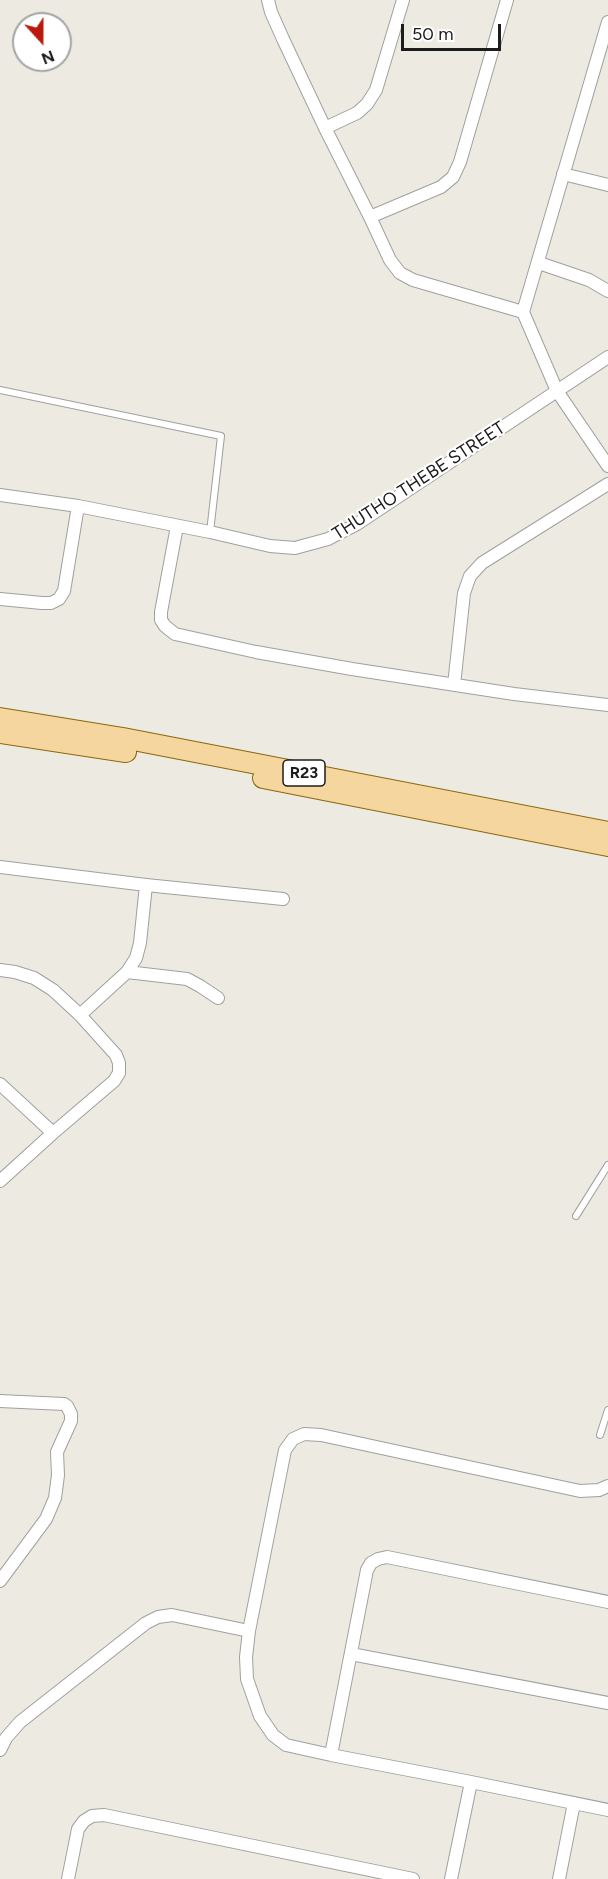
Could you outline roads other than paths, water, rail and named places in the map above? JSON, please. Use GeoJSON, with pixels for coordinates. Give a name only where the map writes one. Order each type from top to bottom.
{"type":"FeatureCollection","features":[{"type":"Feature","properties":{"kind":"main road","name":"R23"},"geometry":{"type":"LineString","coordinates":[[0,718],[135,740],[608,832]]}},
{"type":"Feature","properties":{"kind":"main road","name":"R23"},"geometry":{"type":"LineString","coordinates":[[0,734],[150,755],[608,846]]}},
{"type":"Feature","properties":{"kind":"street"},"geometry":{"type":"LineString","coordinates":[[268,0],[283,39],[325,128],[390,260],[400,273],[413,280],[523,312]]}},
{"type":"Feature","properties":{"kind":"street"},"geometry":{"type":"LineString","coordinates":[[325,128],[357,113],[367,104],[376,90],[403,0]]}},
{"type":"Feature","properties":{"kind":"street"},"geometry":{"type":"LineString","coordinates":[[370,217],[441,187],[453,177],[460,162],[507,0]]}},
{"type":"Feature","properties":{"kind":"street"},"geometry":{"type":"LineString","coordinates":[[608,22],[523,312],[557,391],[608,465]]}},
{"type":"Feature","properties":{"kind":"street"},"geometry":{"type":"LineString","coordinates":[[563,174],[608,185]]}},
{"type":"Feature","properties":{"kind":"street"},"geometry":{"type":"LineString","coordinates":[[539,263],[589,280],[608,291]]}},
{"type":"Feature","properties":{"kind":"street","name":"THUTHO THEBE STREET"},"geometry":{"type":"LineString","coordinates":[[0,495],[78,506],[270,546],[295,548],[328,539],[357,524],[608,357]]}},
{"type":"Feature","properties":{"kind":"street"},"geometry":{"type":"LineString","coordinates":[[454,685],[464,593],[470,576],[482,563],[608,484]]}},
{"type":"Feature","properties":{"kind":"street"},"geometry":{"type":"LineString","coordinates":[[0,599],[51,603],[59,599],[64,591],[78,506]]}},
{"type":"Feature","properties":{"kind":"street"},"geometry":{"type":"LineString","coordinates":[[177,526],[161,612],[165,626],[175,634],[256,652],[454,685],[524,696],[608,705]]}},
{"type":"Feature","properties":{"kind":"street"},"geometry":{"type":"LineString","coordinates":[[0,867],[283,899]]}},
{"type":"Feature","properties":{"kind":"street"},"geometry":{"type":"LineString","coordinates":[[80,1015],[127,972],[136,958],[140,943],[146,885]]}},
{"type":"Feature","properties":{"kind":"street"},"geometry":{"type":"LineString","coordinates":[[0,970],[34,978],[53,990],[80,1015],[116,1055],[119,1064],[119,1073],[114,1081],[0,1181]]}},
{"type":"Feature","properties":{"kind":"street"},"geometry":{"type":"LineString","coordinates":[[127,972],[187,979],[218,998]]}},
{"type":"Feature","properties":{"kind":"street"},"geometry":{"type":"LineString","coordinates":[[0,1083],[53,1133]]}},
{"type":"Feature","properties":{"kind":"street"},"geometry":{"type":"LineString","coordinates":[[0,1401],[64,1404],[68,1406],[71,1414],[71,1421],[57,1452],[58,1474],[55,1498],[46,1519],[0,1581]]}},
{"type":"Feature","properties":{"kind":"street"},"geometry":{"type":"LineString","coordinates":[[608,1486],[598,1490],[580,1491],[321,1435],[304,1434],[293,1439],[285,1450],[249,1630],[246,1657],[247,1679],[260,1716],[273,1735],[286,1745],[608,1810]]}},
{"type":"Feature","properties":{"kind":"street"},"geometry":{"type":"LineString","coordinates":[[331,1755],[367,1570],[371,1563],[378,1559],[387,1557],[608,1602]]}},
{"type":"Feature","properties":{"kind":"street"},"geometry":{"type":"LineString","coordinates":[[0,1750],[6,1738],[20,1722],[146,1623],[158,1617],[172,1615],[249,1630]]}},
{"type":"Feature","properties":{"kind":"street"},"geometry":{"type":"LineString","coordinates":[[351,1654],[608,1703]]}},
{"type":"Feature","properties":{"kind":"street"},"geometry":{"type":"LineString","coordinates":[[451,1879],[471,1782]]}},
{"type":"Feature","properties":{"kind":"street"},"geometry":{"type":"LineString","coordinates":[[559,1879],[573,1803]]}},
{"type":"Feature","properties":{"kind":"street"},"geometry":{"type":"LineString","coordinates":[[68,1879],[78,1829],[92,1816],[104,1815],[413,1879]]}},
{"type":"Feature","properties":{"kind":"lane"},"geometry":{"type":"LineString","coordinates":[[0,390],[221,436],[210,532]]}},
{"type":"Feature","properties":{"kind":"lane"},"geometry":{"type":"LineString","coordinates":[[576,1216],[608,1165]]}},
{"type":"Feature","properties":{"kind":"lane"},"geometry":{"type":"LineString","coordinates":[[600,1435],[608,1410]]}}]}
